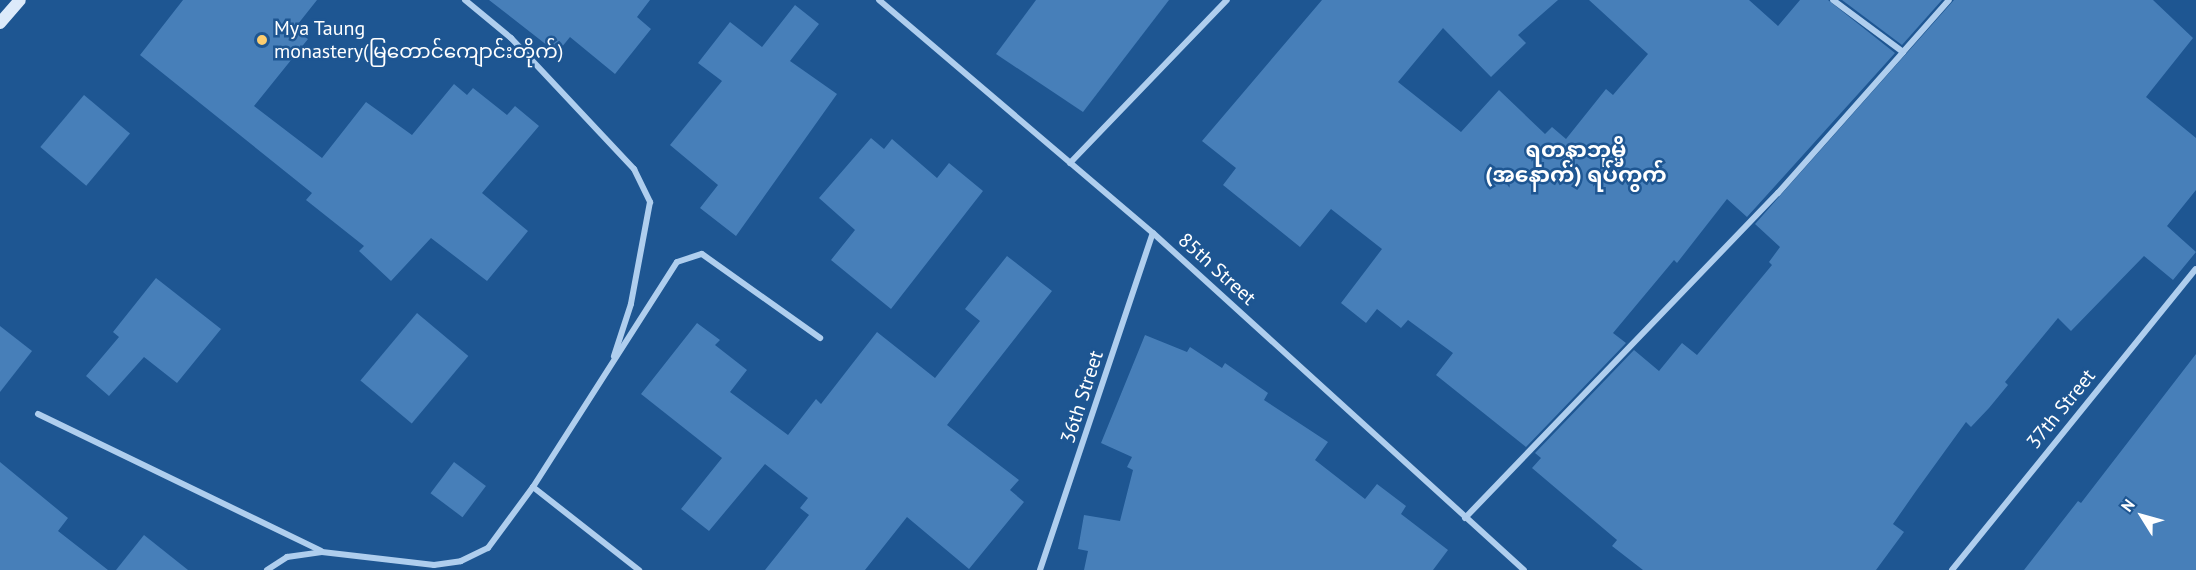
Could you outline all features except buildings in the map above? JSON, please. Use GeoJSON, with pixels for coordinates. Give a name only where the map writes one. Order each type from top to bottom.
{"type":"FeatureCollection","features":[{"type":"Feature","properties":{"kind":"main road"},"geometry":{"type":"LineString","coordinates":[[0,23],[20,0]]}},
{"type":"Feature","properties":{"kind":"street"},"geometry":{"type":"LineString","coordinates":[[465,0],[511,38],[634,169],[650,202],[631,304],[616,352],[580,417]]}},
{"type":"Feature","properties":{"kind":"street","name":"85th Street"},"geometry":{"type":"LineString","coordinates":[[879,0],[1153,233],[1524,570]]}},
{"type":"Feature","properties":{"kind":"street"},"geometry":{"type":"LineString","coordinates":[[1070,163],[1227,0]]}},
{"type":"Feature","properties":{"kind":"street"},"geometry":{"type":"LineString","coordinates":[[1833,0],[1903,52]]}},
{"type":"Feature","properties":{"kind":"street"},"geometry":{"type":"LineString","coordinates":[[1465,518],[1778,193],[1949,0]]}},
{"type":"Feature","properties":{"kind":"street","name":"36th Street"},"geometry":{"type":"LineString","coordinates":[[1040,570],[1153,233]]}},
{"type":"Feature","properties":{"kind":"street"},"geometry":{"type":"LineString","coordinates":[[267,570],[287,557],[322,552],[434,565],[461,561],[488,548],[580,417],[677,262],[702,254],[820,338]]}},
{"type":"Feature","properties":{"kind":"street","name":"37th Street"},"geometry":{"type":"LineString","coordinates":[[1952,570],[2196,269]]}},
{"type":"Feature","properties":{"kind":"street"},"geometry":{"type":"LineString","coordinates":[[38,414],[322,552]]}},
{"type":"Feature","properties":{"kind":"street"},"geometry":{"type":"LineString","coordinates":[[533,487],[639,570]]}},
{"type":"Feature","properties":{"kind":"place","name":"Mya Taung monastery(မြတောင်ကျောင်းတိုက်)"},"geometry":{"type":"Point","coordinates":[262,40]}},
{"type":"Feature","properties":{"kind":"district","name":"ရတနာဘုမ္မိ (အနောက်) ရပ်ကွက်"},"geometry":{"type":"Point","coordinates":[1576,162]}}]}
